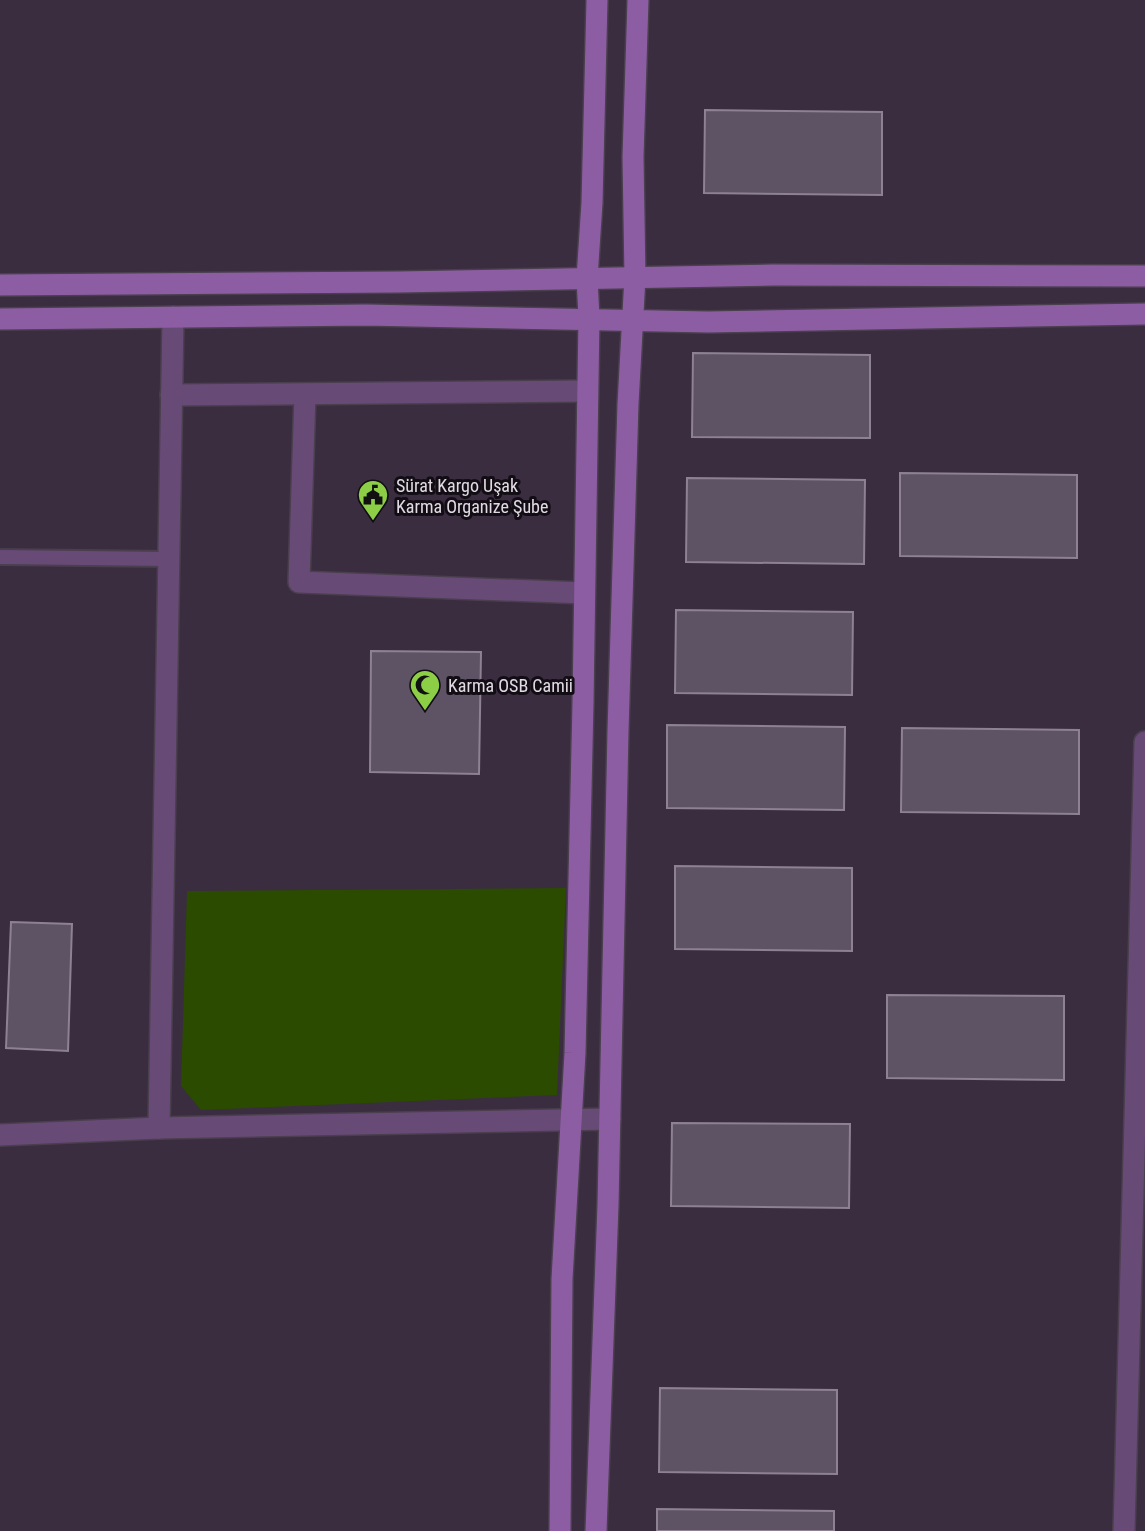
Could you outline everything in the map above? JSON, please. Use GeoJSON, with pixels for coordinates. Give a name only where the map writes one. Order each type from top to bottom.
{"type":"FeatureCollection","features":[{"type":"Feature","properties":{"kind":"street"},"geometry":{"type":"LineString","coordinates":[[560,1531],[562,1279],[577,955],[589,318],[587,278],[592,203],[597,0]]}},
{"type":"Feature","properties":{"kind":"street"},"geometry":{"type":"LineString","coordinates":[[596,1531],[610,1119],[627,418],[635,277],[633,157],[638,0]]}},
{"type":"Feature","properties":{"kind":"street"},"geometry":{"type":"LineString","coordinates":[[0,285],[773,275],[1145,276]]}},
{"type":"Feature","properties":{"kind":"street"},"geometry":{"type":"LineString","coordinates":[[0,319],[366,315],[708,322],[1145,314]]}},
{"type":"Feature","properties":{"kind":"street"},"geometry":{"type":"LineString","coordinates":[[159,1128],[173,317]]}},
{"type":"Feature","properties":{"kind":"street"},"geometry":{"type":"LineString","coordinates":[[171,395],[587,391]]}},
{"type":"Feature","properties":{"kind":"street"},"geometry":{"type":"LineString","coordinates":[[305,394],[299,582],[584,593]]}},
{"type":"Feature","properties":{"kind":"street"},"geometry":{"type":"LineString","coordinates":[[1124,1531],[1145,742]]}},
{"type":"Feature","properties":{"kind":"street"},"geometry":{"type":"LineString","coordinates":[[0,1135],[159,1128],[610,1119]]}},
{"type":"Feature","properties":{"kind":"lane"},"geometry":{"type":"LineString","coordinates":[[0,558],[168,559]]}},
{"type":"Feature","properties":{"kind":"shaded area"},"geometry":{"type":"Polygon","coordinates":[[[0,0],[1145,0],[1145,1531],[0,1531],[0,0]]]}},
{"type":"Feature","properties":{"kind":"green space"},"geometry":{"type":"Polygon","coordinates":[[[566,888],[557,1095],[201,1110],[181,1086],[187,891],[566,888]]]}},
{"type":"Feature","properties":{"kind":"building"},"geometry":{"type":"Polygon","coordinates":[[[705,110],[882,112],[882,195],[704,193],[705,110]]]}},
{"type":"Feature","properties":{"kind":"building"},"geometry":{"type":"Polygon","coordinates":[[[693,353],[870,355],[870,438],[692,437],[693,353]]]}},
{"type":"Feature","properties":{"kind":"building"},"geometry":{"type":"Polygon","coordinates":[[[900,473],[1077,475],[1077,558],[900,556],[900,473]]]}},
{"type":"Feature","properties":{"kind":"building"},"geometry":{"type":"Polygon","coordinates":[[[687,478],[865,480],[864,564],[686,562],[687,478]]]}},
{"type":"Feature","properties":{"kind":"building"},"geometry":{"type":"Polygon","coordinates":[[[676,610],[853,612],[852,695],[675,693],[676,610]]]}},
{"type":"Feature","properties":{"kind":"building","name":"Karma OSB Camii"},"geometry":{"type":"Polygon","coordinates":[[[371,651],[481,652],[479,774],[370,772],[371,651]]]}},
{"type":"Feature","properties":{"kind":"building"},"geometry":{"type":"Polygon","coordinates":[[[667,725],[845,727],[844,810],[667,808],[667,725]]]}},
{"type":"Feature","properties":{"kind":"building"},"geometry":{"type":"Polygon","coordinates":[[[902,728],[1079,730],[1079,814],[901,812],[902,728]]]}},
{"type":"Feature","properties":{"kind":"building"},"geometry":{"type":"Polygon","coordinates":[[[675,866],[852,868],[852,951],[675,949],[675,866]]]}},
{"type":"Feature","properties":{"kind":"building"},"geometry":{"type":"Polygon","coordinates":[[[11,922],[72,924],[68,1051],[6,1048],[11,922]]]}},
{"type":"Feature","properties":{"kind":"building"},"geometry":{"type":"Polygon","coordinates":[[[887,995],[1064,996],[1064,1080],[887,1078],[887,995]]]}},
{"type":"Feature","properties":{"kind":"building"},"geometry":{"type":"Polygon","coordinates":[[[672,1123],[850,1124],[849,1208],[671,1206],[672,1123]]]}},
{"type":"Feature","properties":{"kind":"building"},"geometry":{"type":"Polygon","coordinates":[[[660,1388],[837,1390],[837,1474],[659,1472],[660,1388]]]}},
{"type":"Feature","properties":{"kind":"building"},"geometry":{"type":"Polygon","coordinates":[[[657,1509],[834,1511],[834,1531],[657,1531],[657,1509]]]}},
{"type":"Feature","properties":{"kind":"place","name":"Sürat Kargo Uşak Karma Organize Şube"},"geometry":{"type":"Point","coordinates":[373,522]}},
{"type":"Feature","properties":{"kind":"place","name":"Karma OSB Camii"},"geometry":{"type":"Point","coordinates":[425,712]}}]}
